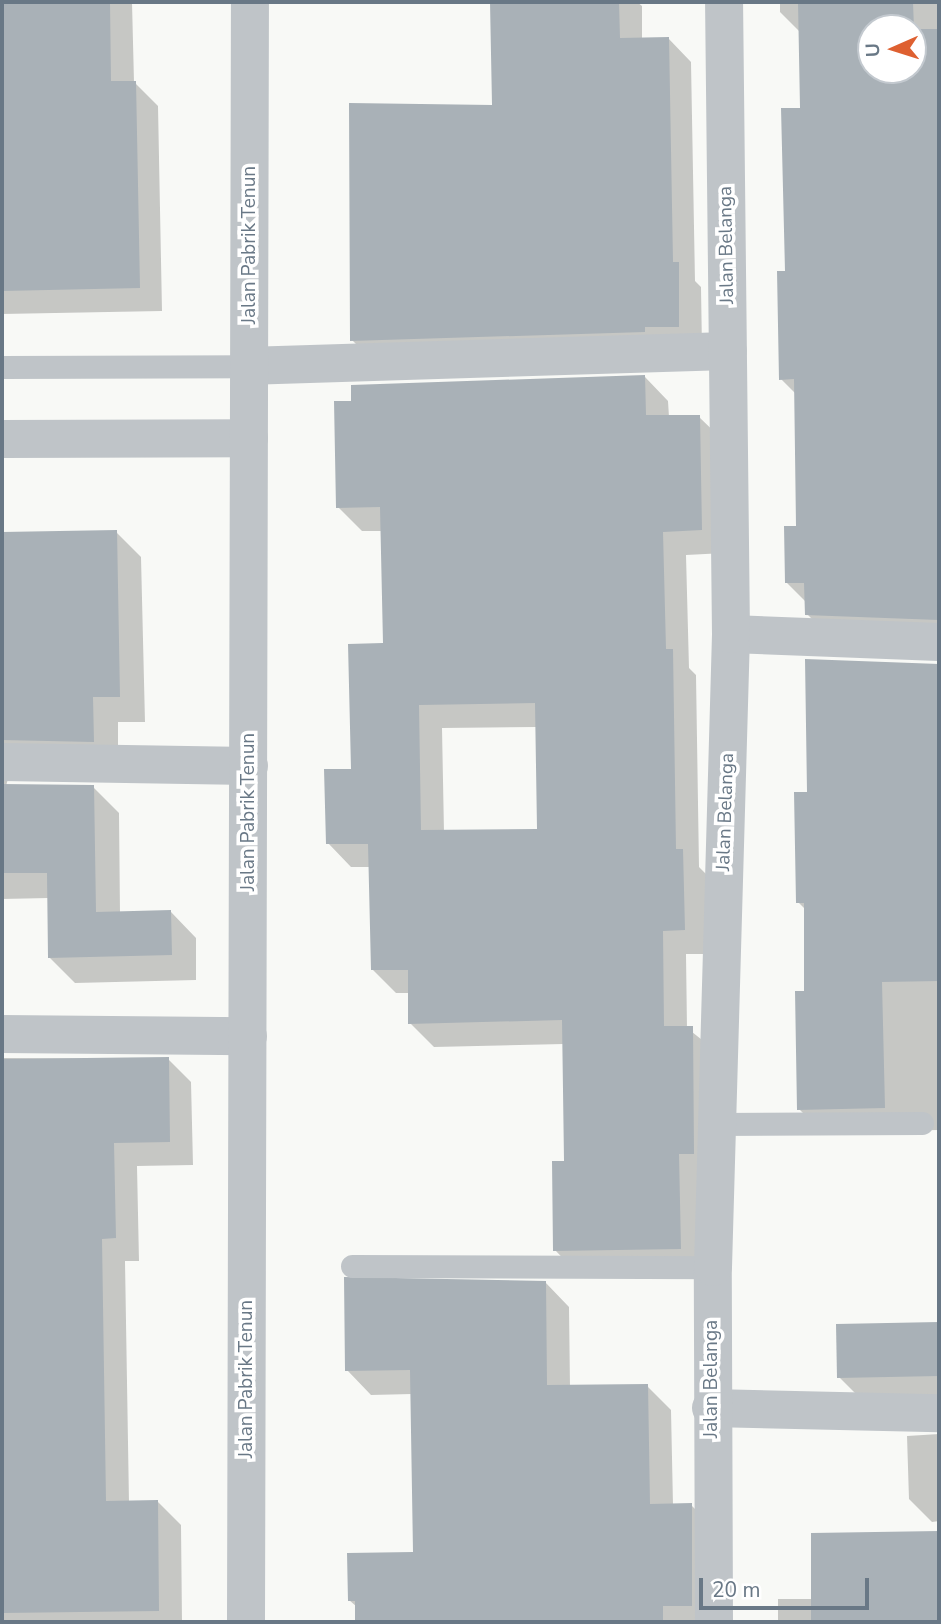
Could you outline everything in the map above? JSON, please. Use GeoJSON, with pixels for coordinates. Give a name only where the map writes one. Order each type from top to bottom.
{"type":"FeatureCollection","features":[{"type":"Feature","properties":{"kind":"street","name":"Jalan Pabrik Tenun"},"geometry":{"type":"LineString","coordinates":[[246,1622],[250,2]]}},
{"type":"Feature","properties":{"kind":"street","name":"Jalan Belanga"},"geometry":{"type":"LineString","coordinates":[[713,1622],[713,1267],[731,634],[724,2]]}},
{"type":"Feature","properties":{"kind":"street"},"geometry":{"type":"LineString","coordinates":[[249,366],[728,351]]}},
{"type":"Feature","properties":{"kind":"street"},"geometry":{"type":"LineString","coordinates":[[2,439],[249,438]]}},
{"type":"Feature","properties":{"kind":"street"},"geometry":{"type":"LineString","coordinates":[[731,634],[939,642]]}},
{"type":"Feature","properties":{"kind":"street"},"geometry":{"type":"LineString","coordinates":[[2,762],[249,766]]}},
{"type":"Feature","properties":{"kind":"street"},"geometry":{"type":"LineString","coordinates":[[2,1034],[248,1036]]}},
{"type":"Feature","properties":{"kind":"street"},"geometry":{"type":"LineString","coordinates":[[711,1408],[939,1413]]}},
{"type":"Feature","properties":{"kind":"lane"},"geometry":{"type":"LineString","coordinates":[[2,367],[249,366]]}},
{"type":"Feature","properties":{"kind":"lane"},"geometry":{"type":"LineString","coordinates":[[716,1124],[922,1123]]}},
{"type":"Feature","properties":{"kind":"lane"},"geometry":{"type":"LineString","coordinates":[[352,1266],[713,1267]]}},
{"type":"Feature","properties":{"kind":"building"},"geometry":{"type":"Polygon","coordinates":[[[2,2],[110,2],[111,81],[136,81],[140,288],[2,291],[2,2]]]}},
{"type":"Feature","properties":{"kind":"building"},"geometry":{"type":"Polygon","coordinates":[[[490,2],[619,2],[620,38],[669,37],[673,262],[679,262],[679,327],[645,327],[645,332],[350,341],[349,103],[492,105],[490,2]]]}},
{"type":"Feature","properties":{"kind":"building"},"geometry":{"type":"Polygon","coordinates":[[[798,2],[913,2],[913,14],[857,14],[857,84],[927,84],[927,29],[939,29],[939,620],[805,615],[804,583],[785,583],[784,526],[796,526],[794,379],[779,380],[777,271],[785,271],[781,108],[800,108],[798,2]]]}},
{"type":"Feature","properties":{"kind":"building"},"geometry":{"type":"Polygon","coordinates":[[[645,375],[646,415],[700,415],[702,530],[663,532],[666,649],[673,649],[676,849],[683,849],[685,930],[663,931],[664,1026],[693,1026],[694,1154],[679,1154],[681,1249],[553,1251],[552,1161],[564,1161],[562,1020],[408,1024],[408,970],[371,970],[368,844],[326,844],[324,769],[351,769],[348,644],[383,643],[380,507],[336,508],[334,401],[351,401],[351,385],[645,375]],[[535,703],[419,705],[421,830],[537,829],[535,703]]]}},
{"type":"Feature","properties":{"kind":"building"},"geometry":{"type":"Polygon","coordinates":[[[117,530],[120,697],[93,697],[94,742],[2,740],[2,532],[117,530]]]}},
{"type":"Feature","properties":{"kind":"building"},"geometry":{"type":"Polygon","coordinates":[[[805,659],[939,664],[939,981],[882,982],[885,1108],[797,1110],[795,991],[804,991],[804,903],[796,903],[794,792],[807,792],[805,659]]]}},
{"type":"Feature","properties":{"kind":"building"},"geometry":{"type":"Polygon","coordinates":[[[2,784],[94,785],[96,912],[171,910],[172,955],[48,958],[47,873],[2,873],[2,784]]]}},
{"type":"Feature","properties":{"kind":"building"},"geometry":{"type":"Polygon","coordinates":[[[169,1057],[170,1142],[114,1143],[116,1238],[102,1239],[106,1501],[158,1500],[159,1611],[2,1613],[2,1059],[169,1057]]]}},
{"type":"Feature","properties":{"kind":"building"},"geometry":{"type":"Polygon","coordinates":[[[344,1277],[546,1281],[547,1385],[648,1384],[650,1504],[692,1503],[692,1606],[663,1606],[663,1622],[355,1622],[355,1601],[348,1601],[347,1553],[413,1552],[410,1370],[345,1371],[344,1277]]]}},
{"type":"Feature","properties":{"kind":"building"},"geometry":{"type":"Polygon","coordinates":[[[939,1322],[939,1376],[837,1378],[836,1324],[939,1322]]]}},
{"type":"Feature","properties":{"kind":"building"},"geometry":{"type":"Polygon","coordinates":[[[939,1531],[939,1622],[811,1622],[811,1533],[939,1531]]]}}]}
